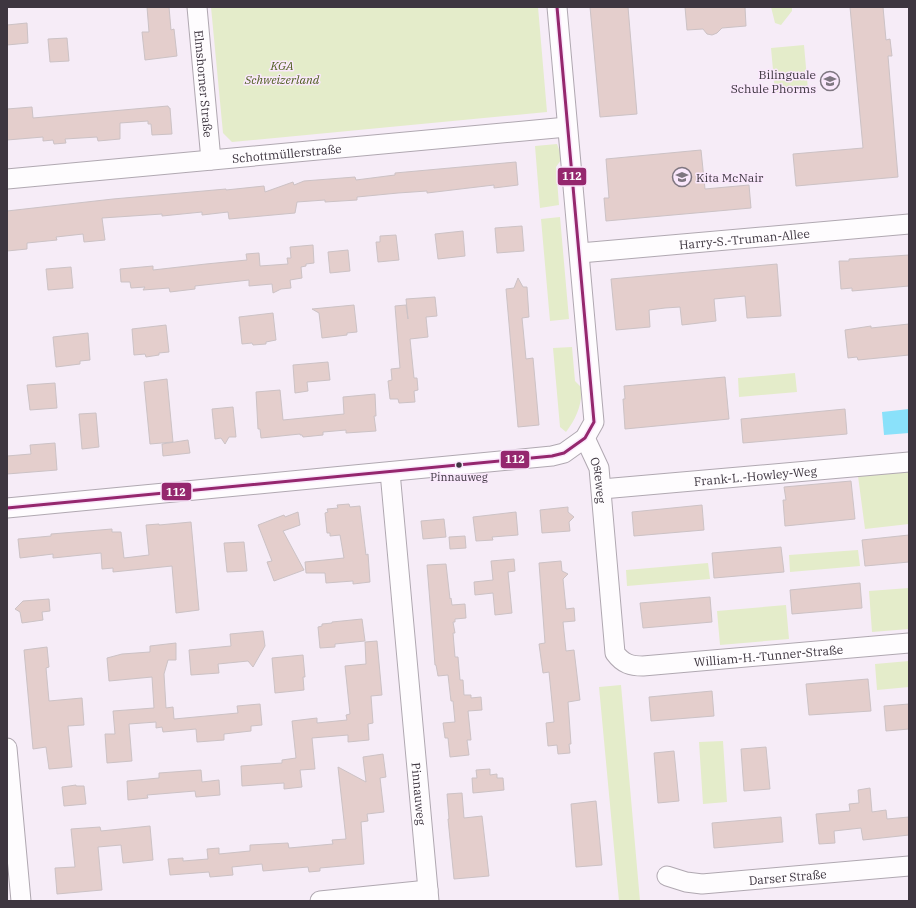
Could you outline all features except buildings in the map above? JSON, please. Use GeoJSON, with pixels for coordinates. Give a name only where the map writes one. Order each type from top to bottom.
{"type":"FeatureCollection","features":[{"type":"Feature","properties":{"kind":"street","name":"Elmshorner Straße"},"geometry":{"type":"LineString","coordinates":[[197,7],[211,160]]}},
{"type":"Feature","properties":{"kind":"street"},"geometry":{"type":"LineString","coordinates":[[7,508],[552,456],[564,453],[585,438],[594,422],[557,7]]}},
{"type":"Feature","properties":{"kind":"street","name":"Schottmüllerstraße"},"geometry":{"type":"LineString","coordinates":[[7,179],[567,127]]}},
{"type":"Feature","properties":{"kind":"street","name":"Harry-S.-Truman-Allee"},"geometry":{"type":"LineString","coordinates":[[580,253],[909,224]]}},
{"type":"Feature","properties":{"kind":"street","name":"Osteweg"},"geometry":{"type":"LineString","coordinates":[[585,438],[599,468],[602,489],[615,653],[619,659],[627,664]]}},
{"type":"Feature","properties":{"kind":"street","name":"Frank-L.-Howley-Weg"},"geometry":{"type":"LineString","coordinates":[[602,489],[909,462]]}},
{"type":"Feature","properties":{"kind":"street","name":"Pinnauweg"},"geometry":{"type":"LineString","coordinates":[[390,472],[428,896]]}},
{"type":"Feature","properties":{"kind":"street","name":"William-H.-Tunner-Straße"},"geometry":{"type":"LineString","coordinates":[[627,664],[643,666],[909,643]]}},
{"type":"Feature","properties":{"kind":"street"},"geometry":{"type":"LineString","coordinates":[[7,748],[13,880],[21,901]]}},
{"type":"Feature","properties":{"kind":"street","name":"Darser Straße"},"geometry":{"type":"LineString","coordinates":[[667,876],[686,882],[702,884],[909,866]]}},
{"type":"Feature","properties":{"kind":"street"},"geometry":{"type":"LineString","coordinates":[[320,901],[428,896]]}},
{"type":"Feature","properties":{"kind":"green space","name":"KGA Schweizerland"},"geometry":{"type":"Polygon","coordinates":[[[211,7],[538,7],[547,112],[232,142],[223,133],[211,7]]]}},
{"type":"Feature","properties":{"kind":"green space"},"geometry":{"type":"Polygon","coordinates":[[[771,7],[792,7],[792,11],[781,25],[775,23],[771,7]]]}},
{"type":"Feature","properties":{"kind":"green space"},"geometry":{"type":"Polygon","coordinates":[[[804,45],[808,90],[775,92],[771,48],[804,45]]]}},
{"type":"Feature","properties":{"kind":"green space"},"geometry":{"type":"Polygon","coordinates":[[[557,144],[561,160],[556,167],[559,205],[540,208],[535,146],[557,144]]]}},
{"type":"Feature","properties":{"kind":"green space"},"geometry":{"type":"Polygon","coordinates":[[[560,217],[569,319],[550,321],[541,219],[560,217]]]}},
{"type":"Feature","properties":{"kind":"green space"},"geometry":{"type":"Polygon","coordinates":[[[572,347],[575,381],[581,387],[581,399],[573,422],[566,432],[560,427],[553,348],[572,347]]]}},
{"type":"Feature","properties":{"kind":"green space"},"geometry":{"type":"Polygon","coordinates":[[[795,373],[797,392],[739,397],[738,378],[795,373]]]}},
{"type":"Feature","properties":{"kind":"green space"},"geometry":{"type":"Polygon","coordinates":[[[909,470],[909,524],[865,529],[858,476],[909,470]]]}},
{"type":"Feature","properties":{"kind":"green space"},"geometry":{"type":"Polygon","coordinates":[[[858,550],[860,566],[790,572],[789,555],[858,550]]]}},
{"type":"Feature","properties":{"kind":"green space"},"geometry":{"type":"Polygon","coordinates":[[[708,563],[710,579],[627,586],[626,570],[708,563]]]}},
{"type":"Feature","properties":{"kind":"green space"},"geometry":{"type":"Polygon","coordinates":[[[909,588],[909,629],[872,632],[869,591],[909,588]]]}},
{"type":"Feature","properties":{"kind":"green space"},"geometry":{"type":"Polygon","coordinates":[[[786,605],[789,639],[720,645],[717,611],[786,605]]]}},
{"type":"Feature","properties":{"kind":"green space"},"geometry":{"type":"Polygon","coordinates":[[[909,661],[909,687],[877,690],[875,664],[909,661]]]}},
{"type":"Feature","properties":{"kind":"green space"},"geometry":{"type":"Polygon","coordinates":[[[621,685],[640,901],[619,901],[599,687],[621,685]]]}},
{"type":"Feature","properties":{"kind":"green space"},"geometry":{"type":"Polygon","coordinates":[[[723,741],[727,802],[703,804],[699,742],[723,741]]]}},
{"type":"Feature","properties":{"kind":"water"},"geometry":{"type":"Polygon","coordinates":[[[909,409],[909,433],[884,435],[882,412],[909,409]]]}},
{"type":"Feature","properties":{"kind":"transit line","name":"112"},"geometry":{"type":"LineString","coordinates":[[7,508],[552,456],[564,453],[585,438],[594,422],[557,7]]}},
{"type":"Feature","properties":{"kind":"place","name":"Bilinguale Schule Phorms"},"geometry":{"type":"Point","coordinates":[830,81]}},
{"type":"Feature","properties":{"kind":"place","name":"Kita McNair"},"geometry":{"type":"Point","coordinates":[682,177]}},
{"type":"Feature","properties":{"kind":"place","name":"Pinnauweg"},"geometry":{"type":"Point","coordinates":[459,465]}}]}
